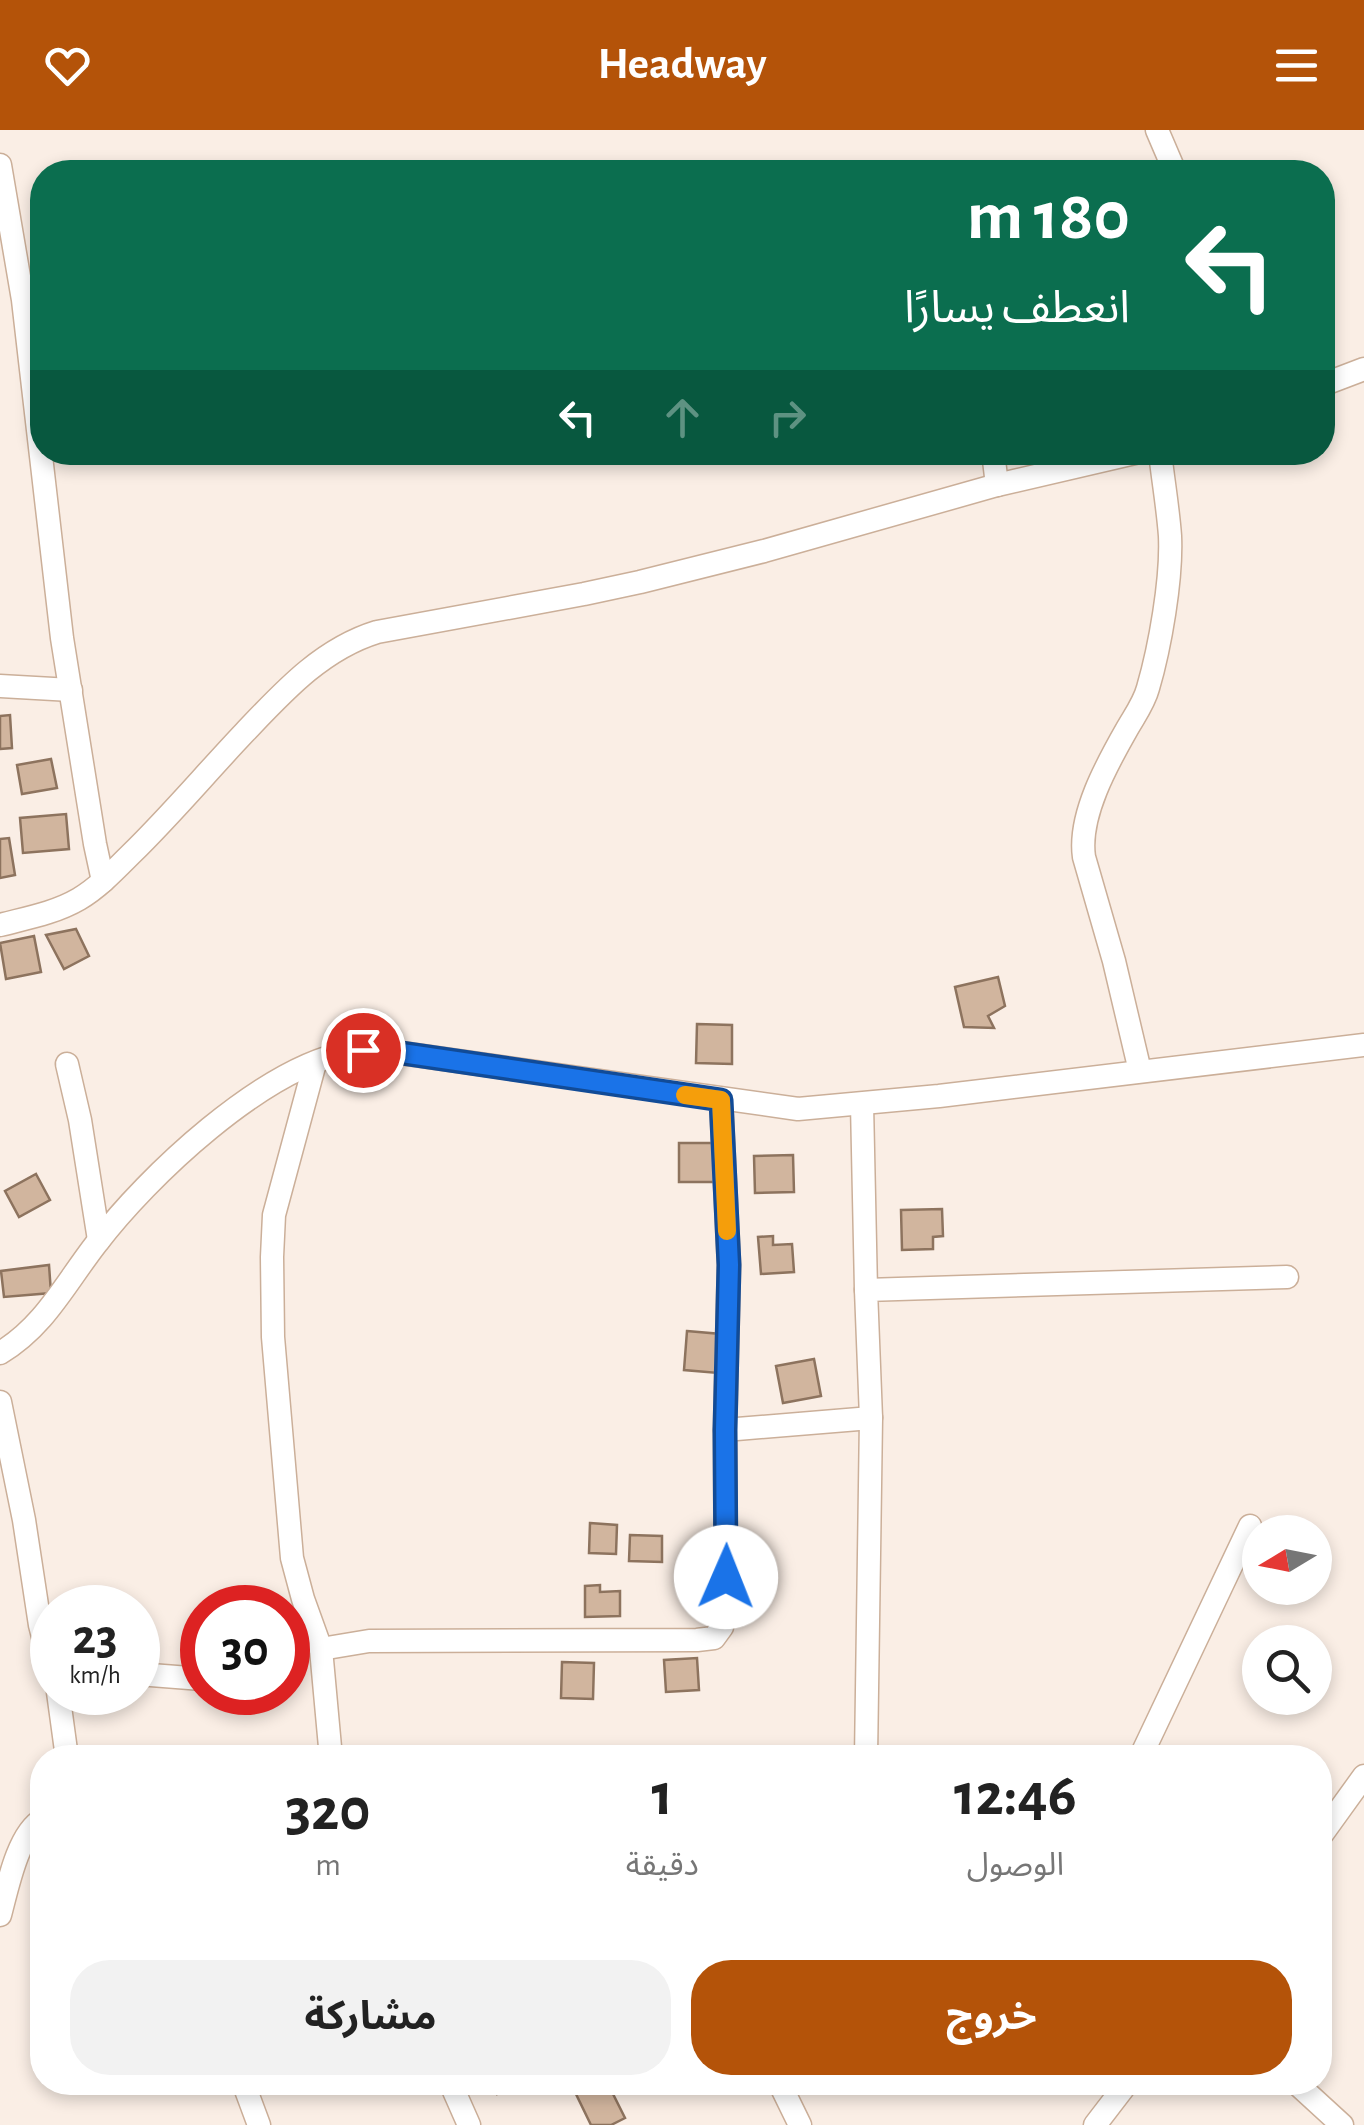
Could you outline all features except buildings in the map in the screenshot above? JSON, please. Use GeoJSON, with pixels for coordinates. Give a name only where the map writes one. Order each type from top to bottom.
{"type":"FeatureCollection","features":[{"type":"Feature","properties":{"kind":"street"},"geometry":{"type":"LineString","coordinates":[[1157,130],[1169,160]]}},
{"type":"Feature","properties":{"kind":"street"},"geometry":{"type":"LineString","coordinates":[[0,166],[30,364]]}},
{"type":"Feature","properties":{"kind":"street"},"geometry":{"type":"LineString","coordinates":[[1335,380],[1364,369]]}},
{"type":"Feature","properties":{"kind":"street"},"geometry":{"type":"LineString","coordinates":[[41,465],[71,690],[104,881]]}},
{"type":"Feature","properties":{"kind":"street"},"geometry":{"type":"LineString","coordinates":[[995,465],[997,484]]}},
{"type":"Feature","properties":{"kind":"street"},"geometry":{"type":"LineString","coordinates":[[0,924],[65,906],[104,881],[278,697],[305,672],[353,640],[377,632],[584,594],[764,552],[1065,465]]}},
{"type":"Feature","properties":{"kind":"street"},"geometry":{"type":"LineString","coordinates":[[1140,1071],[1081,840],[1118,744],[1147,692],[1158,646],[1170,564],[1162,465]]}},
{"type":"Feature","properties":{"kind":"street"},"geometry":{"type":"LineString","coordinates":[[0,686],[71,690]]}},
{"type":"Feature","properties":{"kind":"street"},"geometry":{"type":"LineString","coordinates":[[0,1353],[36,1326],[98,1240],[191,1143],[282,1077],[345,1052],[388,1051],[798,1109],[1364,1045]]}},
{"type":"Feature","properties":{"kind":"street"},"geometry":{"type":"LineString","coordinates":[[315,1062],[274,1215],[272,1292],[292,1558],[321,1650],[330,1745]]}},
{"type":"Feature","properties":{"kind":"street"},"geometry":{"type":"LineString","coordinates":[[67,1064],[80,1120],[98,1240]]}},
{"type":"Feature","properties":{"kind":"street"},"geometry":{"type":"LineString","coordinates":[[321,1650],[368,1640],[697,1640],[714,1638],[722,1627],[726,1604],[729,1265],[721,1100]]}},
{"type":"Feature","properties":{"kind":"street"},"geometry":{"type":"LineString","coordinates":[[862,1104],[871,1418],[866,1745]]}},
{"type":"Feature","properties":{"kind":"street"},"geometry":{"type":"LineString","coordinates":[[866,1290],[1287,1277]]}},
{"type":"Feature","properties":{"kind":"street"},"geometry":{"type":"LineString","coordinates":[[0,1402],[34,1585]]}},
{"type":"Feature","properties":{"kind":"street"},"geometry":{"type":"LineString","coordinates":[[725,1430],[871,1418]]}},
{"type":"Feature","properties":{"kind":"street"},"geometry":{"type":"LineString","coordinates":[[1146,1745],[1242,1543]]}},
{"type":"Feature","properties":{"kind":"street"},"geometry":{"type":"LineString","coordinates":[[61,1715],[65,1745]]}},
{"type":"Feature","properties":{"kind":"street"},"geometry":{"type":"LineString","coordinates":[[1332,1822],[1360,1787]]}},
{"type":"Feature","properties":{"kind":"street"},"geometry":{"type":"LineString","coordinates":[[0,1915],[5,1879],[30,1829]]}},
{"type":"Feature","properties":{"kind":"street"},"geometry":{"type":"LineString","coordinates":[[248,2095],[259,2125]]}},
{"type":"Feature","properties":{"kind":"street"},"geometry":{"type":"LineString","coordinates":[[455,2095],[468,2125]]}},
{"type":"Feature","properties":{"kind":"street"},"geometry":{"type":"LineString","coordinates":[[785,2095],[800,2125]]}},
{"type":"Feature","properties":{"kind":"street"},"geometry":{"type":"LineString","coordinates":[[1096,2125],[1118,2095]]}},
{"type":"Feature","properties":{"kind":"street"},"geometry":{"type":"LineString","coordinates":[[1309,2095],[1342,2125]]}},
{"type":"Feature","properties":{"kind":"slow traffic"},"geometry":{"type":"LineString","coordinates":[[685,1095],[721,1100],[727,1231]]}},
{"type":"Feature","properties":{"kind":"route"},"geometry":{"type":"LineString","coordinates":[[363,1050],[721,1100],[729,1265],[726,1577]]}}]}
